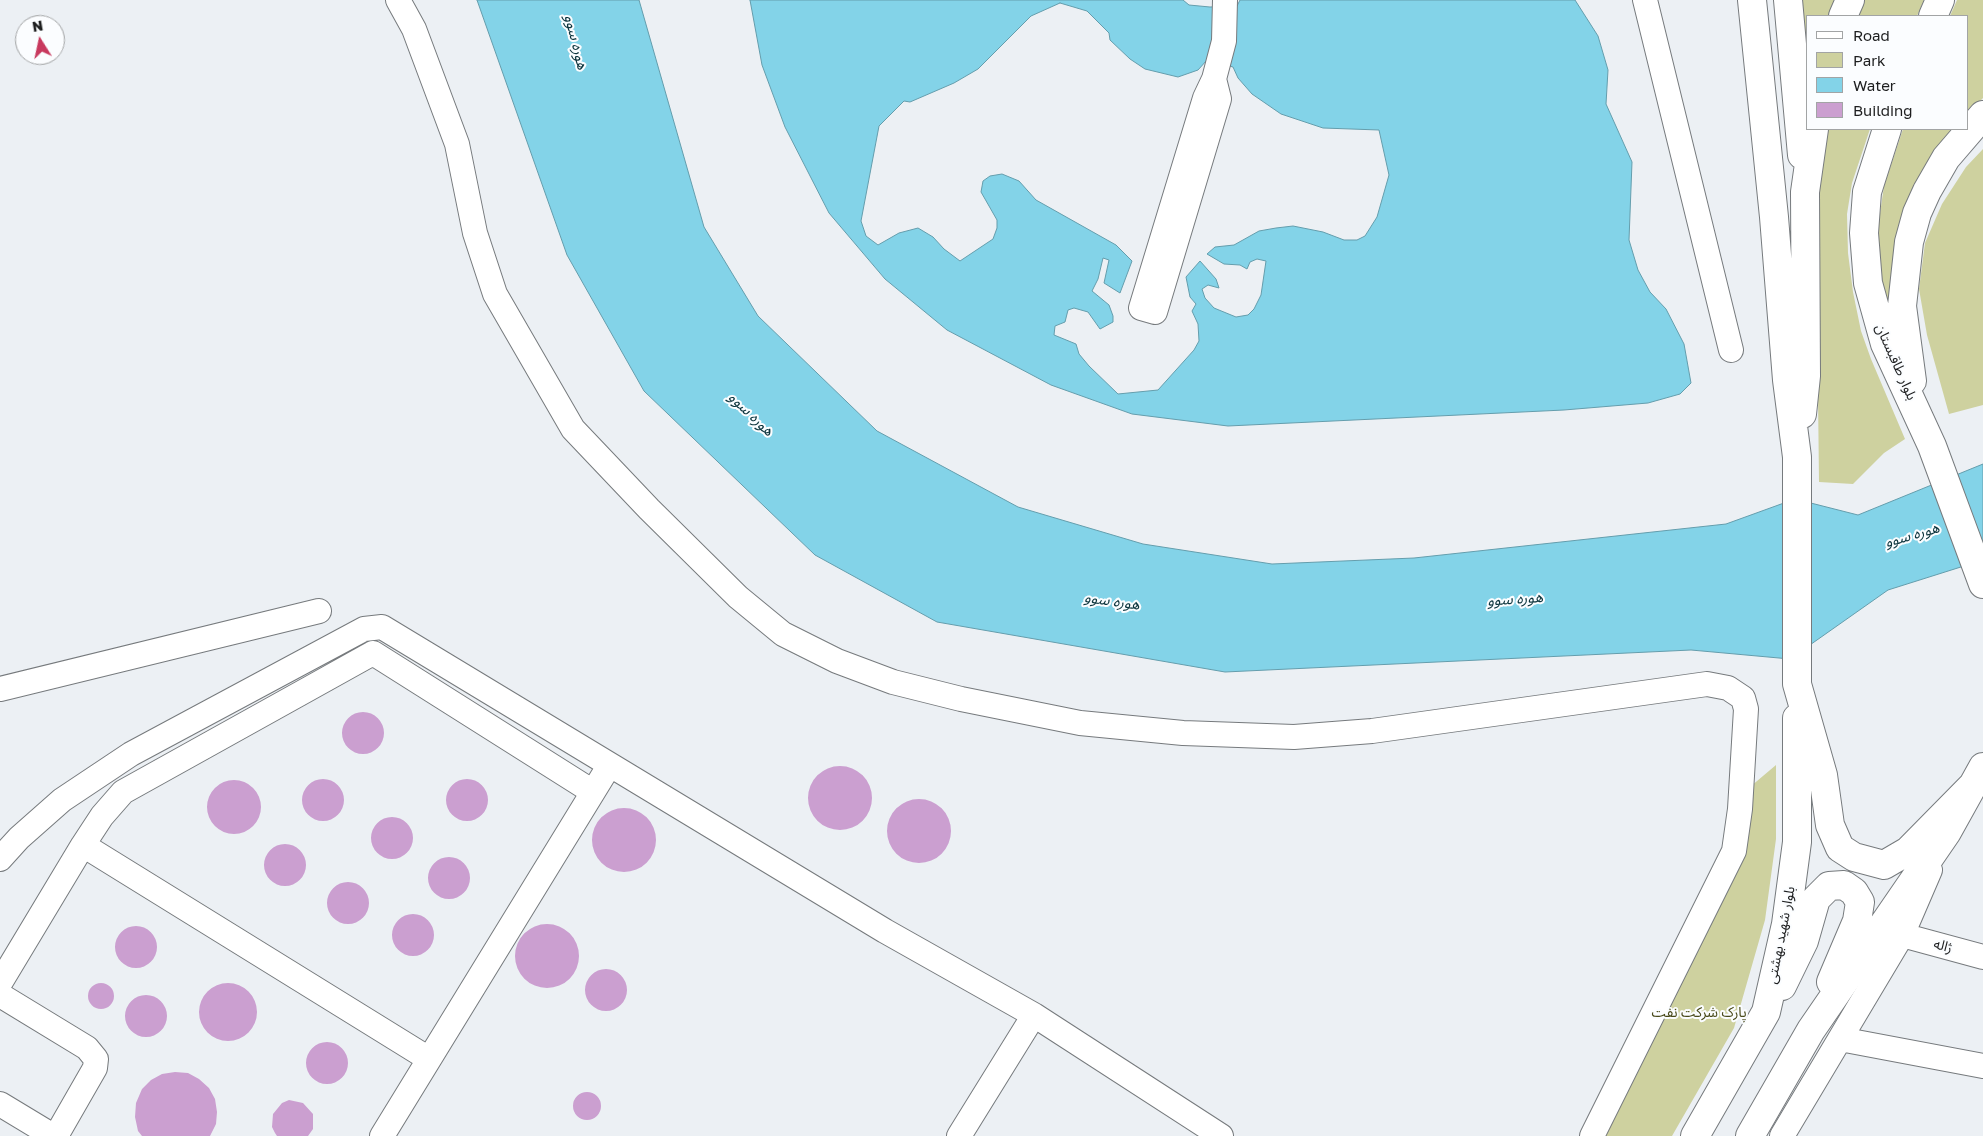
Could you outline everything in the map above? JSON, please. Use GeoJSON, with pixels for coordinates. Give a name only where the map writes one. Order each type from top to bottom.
{"type":"FeatureCollection","features":[{"type":"Feature","properties":{"kind":"main road"},"geometry":{"type":"LineString","coordinates":[[1752,0],[1774,217],[1787,380],[1797,457]]}},
{"type":"Feature","properties":{"kind":"main road"},"geometry":{"type":"LineString","coordinates":[[1788,0],[1805,192],[1806,376],[1797,457]]}},
{"type":"Feature","properties":{"kind":"main road"},"geometry":{"type":"LineString","coordinates":[[1843,15],[1850,0]]}},
{"type":"Feature","properties":{"kind":"main road"},"geometry":{"type":"LineString","coordinates":[[1933,15],[1940,0]]}},
{"type":"Feature","properties":{"kind":"main road"},"geometry":{"type":"LineString","coordinates":[[1916,408],[1902,306],[1909,242],[1917,213],[1946,158],[1983,115]]}},
{"type":"Feature","properties":{"kind":"main road"},"geometry":{"type":"LineString","coordinates":[[1805,192],[1814,130]]}},
{"type":"Feature","properties":{"kind":"main road","name":"بلوار طاقبستان"},"geometry":{"type":"LineString","coordinates":[[1887,130],[1867,192],[1864,256],[1868,283],[1885,344],[1932,446],[1983,584]]}},
{"type":"Feature","properties":{"kind":"main road","name":"بلوار شهید بهشتی"},"geometry":{"type":"LineString","coordinates":[[1695,1136],[1766,1012],[1786,924],[1797,842],[1797,457]]}},
{"type":"Feature","properties":{"kind":"main road"},"geometry":{"type":"LineString","coordinates":[[1797,684],[1822,775],[1830,825],[1840,848],[1854,857],[1884,866],[1908,851],[1978,776]]}},
{"type":"Feature","properties":{"kind":"main road"},"geometry":{"type":"LineString","coordinates":[[1750,1136],[1811,1030],[1947,832],[1978,776]]}},
{"type":"Feature","properties":{"kind":"main road"},"geometry":{"type":"LineString","coordinates":[[1766,1012],[1789,976],[1804,940],[1816,899],[1829,886],[1844,885],[1854,892],[1860,902],[1857,921],[1811,1030]]}},
{"type":"Feature","properties":{"kind":"street"},"geometry":{"type":"LineString","coordinates":[[398,0],[414,29],[451,128],[475,233],[495,294],[573,429],[649,509],[738,597],[783,634],[837,662],[893,682],[961,699],[1080,723],[1183,733],[1294,737],[1372,731],[1707,684],[1728,688],[1743,698],[1746,709],[1740,809],[1734,851],[1592,1136]]}},
{"type":"Feature","properties":{"kind":"street"},"geometry":{"type":"LineString","coordinates":[[1214,79],[1219,99],[1155,312],[1141,308],[1205,98],[1214,79],[1224,41],[1226,0]]}},
{"type":"Feature","properties":{"kind":"street"},"geometry":{"type":"LineString","coordinates":[[1645,0],[1731,350]]}},
{"type":"Feature","properties":{"kind":"street"},"geometry":{"type":"LineString","coordinates":[[0,689],[319,611]]}},
{"type":"Feature","properties":{"kind":"street"},"geometry":{"type":"LineString","coordinates":[[0,859],[19,838],[62,800],[124,758],[364,629],[382,627],[609,766],[885,931],[1034,1015],[1221,1136]]}},
{"type":"Feature","properties":{"kind":"street"},"geometry":{"type":"LineString","coordinates":[[372,628],[373,653]]}},
{"type":"Feature","properties":{"kind":"street"},"geometry":{"type":"LineString","coordinates":[[373,653],[593,792]]}},
{"type":"Feature","properties":{"kind":"street"},"geometry":{"type":"LineString","coordinates":[[0,983],[83,845],[102,816],[123,792],[373,653]]}},
{"type":"Feature","properties":{"kind":"street"},"geometry":{"type":"LineString","coordinates":[[382,1136],[609,766]]}},
{"type":"Feature","properties":{"kind":"street"},"geometry":{"type":"LineString","coordinates":[[1782,1136],[1902,934],[1947,832]]}},
{"type":"Feature","properties":{"kind":"street"},"geometry":{"type":"LineString","coordinates":[[83,845],[429,1059]]}},
{"type":"Feature","properties":{"kind":"street","name":"ژاله"},"geometry":{"type":"LineString","coordinates":[[1902,934],[1983,957]]}},
{"type":"Feature","properties":{"kind":"street"},"geometry":{"type":"LineString","coordinates":[[0,995],[88,1048],[96,1059],[95,1068],[55,1136],[0,1104]]}},
{"type":"Feature","properties":{"kind":"street"},"geometry":{"type":"LineString","coordinates":[[960,1136],[1034,1015]]}},
{"type":"Feature","properties":{"kind":"street"},"geometry":{"type":"LineString","coordinates":[[1840,1039],[1983,1066]]}},
{"type":"Feature","properties":{"kind":"green space"},"geometry":{"type":"Polygon","coordinates":[[[1796,0],[1836,0],[1831,15],[1806,15],[1806,84],[1796,0]]]}},
{"type":"Feature","properties":{"kind":"green space"},"geometry":{"type":"Polygon","coordinates":[[[1863,0],[1924,0],[1917,15],[1857,15],[1863,0]]]}},
{"type":"Feature","properties":{"kind":"green space"},"geometry":{"type":"Polygon","coordinates":[[[1957,0],[1983,0],[1983,98],[1968,114],[1968,15],[1950,15],[1957,0]]]}},
{"type":"Feature","properties":{"kind":"green space"},"geometry":{"type":"Polygon","coordinates":[[[1825,130],[1870,130],[1852,183],[1847,214],[1848,253],[1861,331],[1905,439],[1884,453],[1853,484],[1819,482],[1816,225],[1825,130]]]}},
{"type":"Feature","properties":{"kind":"green space"},"geometry":{"type":"Polygon","coordinates":[[[1903,130],[1953,130],[1889,309],[1880,270],[1878,227],[1884,186],[1903,130]]]}},
{"type":"Feature","properties":{"kind":"green space"},"geometry":{"type":"Polygon","coordinates":[[[1983,149],[1983,405],[1949,414],[1927,335],[1919,289],[1925,243],[1942,204],[1966,167],[1983,149]]]}},
{"type":"Feature","properties":{"kind":"green space","name":"پارک شرکت نفت"},"geometry":{"type":"Polygon","coordinates":[[[1776,765],[1776,839],[1765,920],[1734,1028],[1672,1136],[1596,1136],[1736,852],[1744,792],[1776,765]]]}},
{"type":"Feature","properties":{"kind":"water","name":"هوره سوو"},"geometry":{"type":"Polygon","coordinates":[[[477,0],[639,0],[704,227],[758,316],[877,431],[1018,507],[1143,544],[1272,564],[1414,558],[1726,524],[1795,499],[1858,515],[1983,464],[1983,560],[1888,590],[1790,659],[1691,650],[1225,672],[937,622],[815,555],[644,391],[567,255],[477,0]]]}},
{"type":"Feature","properties":{"kind":"water"},"geometry":{"type":"Polygon","coordinates":[[[750,0],[1183,0],[1189,5],[1210,7],[1237,6],[1240,0],[1575,0],[1598,36],[1608,70],[1606,104],[1632,162],[1629,240],[1638,270],[1650,292],[1666,309],[1684,344],[1691,383],[1680,394],[1648,403],[1564,410],[1228,426],[1132,414],[1051,385],[947,330],[885,279],[829,213],[785,127],[762,65],[750,0]],[[1060,3],[1031,16],[978,69],[954,83],[910,102],[904,101],[879,126],[861,221],[866,236],[878,245],[899,233],[918,228],[933,237],[944,249],[960,261],[993,239],[997,228],[997,220],[981,192],[983,181],[990,176],[1002,174],[1019,181],[1036,200],[1116,245],[1132,261],[1120,293],[1104,283],[1109,260],[1103,258],[1098,279],[1092,291],[1109,305],[1113,322],[1100,329],[1088,312],[1074,308],[1068,310],[1065,322],[1055,326],[1054,335],[1076,344],[1079,354],[1089,366],[1118,394],[1158,390],[1194,350],[1199,341],[1198,324],[1192,311],[1196,304],[1190,297],[1186,277],[1200,261],[1216,279],[1219,288],[1208,285],[1202,289],[1205,298],[1214,308],[1236,317],[1248,315],[1254,309],[1261,295],[1266,261],[1257,259],[1250,262],[1247,269],[1240,265],[1224,264],[1207,254],[1215,247],[1234,245],[1259,231],[1293,226],[1323,232],[1344,240],[1357,240],[1365,236],[1377,217],[1389,175],[1379,130],[1323,128],[1281,114],[1252,94],[1238,78],[1233,67],[1207,60],[1198,70],[1178,77],[1145,69],[1130,59],[1110,40],[1109,33],[1087,11],[1060,3]]]}},
{"type":"Feature","properties":{"kind":"building"},"geometry":{"type":"Polygon","coordinates":[[[367,712],[375,715],[381,721],[384,733],[381,745],[375,751],[359,754],[351,751],[345,745],[342,729],[345,721],[351,715],[367,712]]]}},
{"type":"Feature","properties":{"kind":"building"},"geometry":{"type":"Polygon","coordinates":[[[834,766],[846,766],[863,775],[870,786],[872,798],[870,810],[863,821],[846,830],[834,830],[822,825],[813,816],[808,804],[808,792],[813,780],[822,771],[834,766]]]}},
{"type":"Feature","properties":{"kind":"building"},"geometry":{"type":"Polygon","coordinates":[[[327,779],[335,782],[341,788],[344,800],[341,812],[335,818],[319,821],[311,818],[305,812],[302,796],[305,788],[311,782],[327,779]]]}},
{"type":"Feature","properties":{"kind":"building"},"geometry":{"type":"Polygon","coordinates":[[[471,779],[479,782],[485,788],[488,800],[485,812],[479,818],[463,821],[455,818],[449,812],[446,796],[449,788],[455,782],[471,779]]]}},
{"type":"Feature","properties":{"kind":"building"},"geometry":{"type":"Polygon","coordinates":[[[229,780],[239,780],[249,784],[257,792],[261,807],[257,822],[249,830],[239,834],[229,834],[219,830],[211,822],[207,812],[207,802],[211,792],[219,784],[229,780]]]}},
{"type":"Feature","properties":{"kind":"building"},"geometry":{"type":"Polygon","coordinates":[[[913,799],[925,799],[942,808],[949,819],[951,831],[949,843],[942,854],[925,863],[913,863],[901,858],[892,849],[887,837],[887,825],[892,813],[901,804],[913,799]]]}},
{"type":"Feature","properties":{"kind":"building"},"geometry":{"type":"Polygon","coordinates":[[[618,808],[630,808],[647,817],[654,828],[656,840],[654,852],[647,863],[630,872],[618,872],[606,867],[597,858],[592,846],[592,834],[597,822],[606,813],[618,808]]]}},
{"type":"Feature","properties":{"kind":"building"},"geometry":{"type":"Polygon","coordinates":[[[396,817],[404,820],[410,826],[413,838],[410,850],[404,856],[388,859],[380,856],[374,850],[371,834],[374,826],[380,820],[396,817]]]}},
{"type":"Feature","properties":{"kind":"building"},"geometry":{"type":"Polygon","coordinates":[[[289,844],[297,847],[303,853],[306,865],[303,877],[297,883],[281,886],[273,883],[267,877],[264,861],[267,853],[273,847],[289,844]]]}},
{"type":"Feature","properties":{"kind":"building"},"geometry":{"type":"Polygon","coordinates":[[[453,857],[461,860],[467,866],[470,878],[467,890],[461,896],[445,899],[437,896],[431,890],[428,874],[431,866],[437,860],[453,857]]]}},
{"type":"Feature","properties":{"kind":"building"},"geometry":{"type":"Polygon","coordinates":[[[352,882],[360,885],[366,891],[369,903],[366,915],[360,921],[344,924],[336,921],[330,915],[327,899],[330,891],[336,885],[352,882]]]}},
{"type":"Feature","properties":{"kind":"building"},"geometry":{"type":"Polygon","coordinates":[[[417,914],[425,917],[431,923],[434,935],[431,947],[425,953],[409,956],[401,953],[395,947],[392,931],[395,923],[401,917],[417,914]]]}},
{"type":"Feature","properties":{"kind":"building"},"geometry":{"type":"Polygon","coordinates":[[[541,924],[553,924],[570,933],[577,944],[579,956],[577,968],[570,979],[553,988],[541,988],[529,983],[520,974],[515,962],[515,950],[520,938],[529,929],[541,924]]]}},
{"type":"Feature","properties":{"kind":"building"},"geometry":{"type":"Polygon","coordinates":[[[140,926],[148,929],[154,935],[157,947],[154,959],[148,965],[132,968],[124,965],[118,959],[115,943],[118,935],[124,929],[140,926]]]}},
{"type":"Feature","properties":{"kind":"building"},"geometry":{"type":"Polygon","coordinates":[[[610,969],[618,972],[624,978],[627,990],[624,1002],[618,1008],[602,1011],[594,1008],[588,1002],[585,986],[588,978],[594,972],[610,969]]]}},
{"type":"Feature","properties":{"kind":"building"},"geometry":{"type":"Polygon","coordinates":[[[101,983],[110,987],[114,996],[110,1005],[101,1009],[92,1005],[88,996],[92,987],[101,983]]]}},
{"type":"Feature","properties":{"kind":"building"},"geometry":{"type":"Polygon","coordinates":[[[222,983],[234,983],[249,991],[257,1006],[257,1018],[249,1033],[234,1041],[222,1041],[207,1033],[199,1018],[199,1006],[207,991],[222,983]]]}},
{"type":"Feature","properties":{"kind":"building"},"geometry":{"type":"Polygon","coordinates":[[[150,995],[158,998],[164,1004],[167,1016],[164,1028],[158,1034],[142,1037],[134,1034],[128,1028],[125,1012],[128,1004],[134,998],[150,995]]]}},
{"type":"Feature","properties":{"kind":"building"},"geometry":{"type":"Polygon","coordinates":[[[331,1042],[339,1045],[345,1051],[348,1063],[345,1075],[339,1081],[323,1084],[315,1081],[309,1075],[306,1059],[309,1051],[315,1045],[331,1042]]]}},
{"type":"Feature","properties":{"kind":"building"},"geometry":{"type":"Polygon","coordinates":[[[188,1073],[199,1079],[209,1088],[215,1099],[217,1112],[216,1124],[210,1136],[142,1136],[138,1131],[135,1117],[136,1103],[142,1089],[151,1080],[162,1074],[188,1073]]]}},
{"type":"Feature","properties":{"kind":"building"},"geometry":{"type":"Polygon","coordinates":[[[587,1092],[597,1096],[601,1106],[597,1116],[587,1120],[577,1116],[573,1106],[577,1096],[587,1092]]]}},
{"type":"Feature","properties":{"kind":"building"},"geometry":{"type":"Polygon","coordinates":[[[289,1100],[303,1103],[313,1114],[313,1129],[308,1136],[277,1136],[275,1133],[272,1127],[273,1114],[282,1103],[289,1100]]]}}]}
